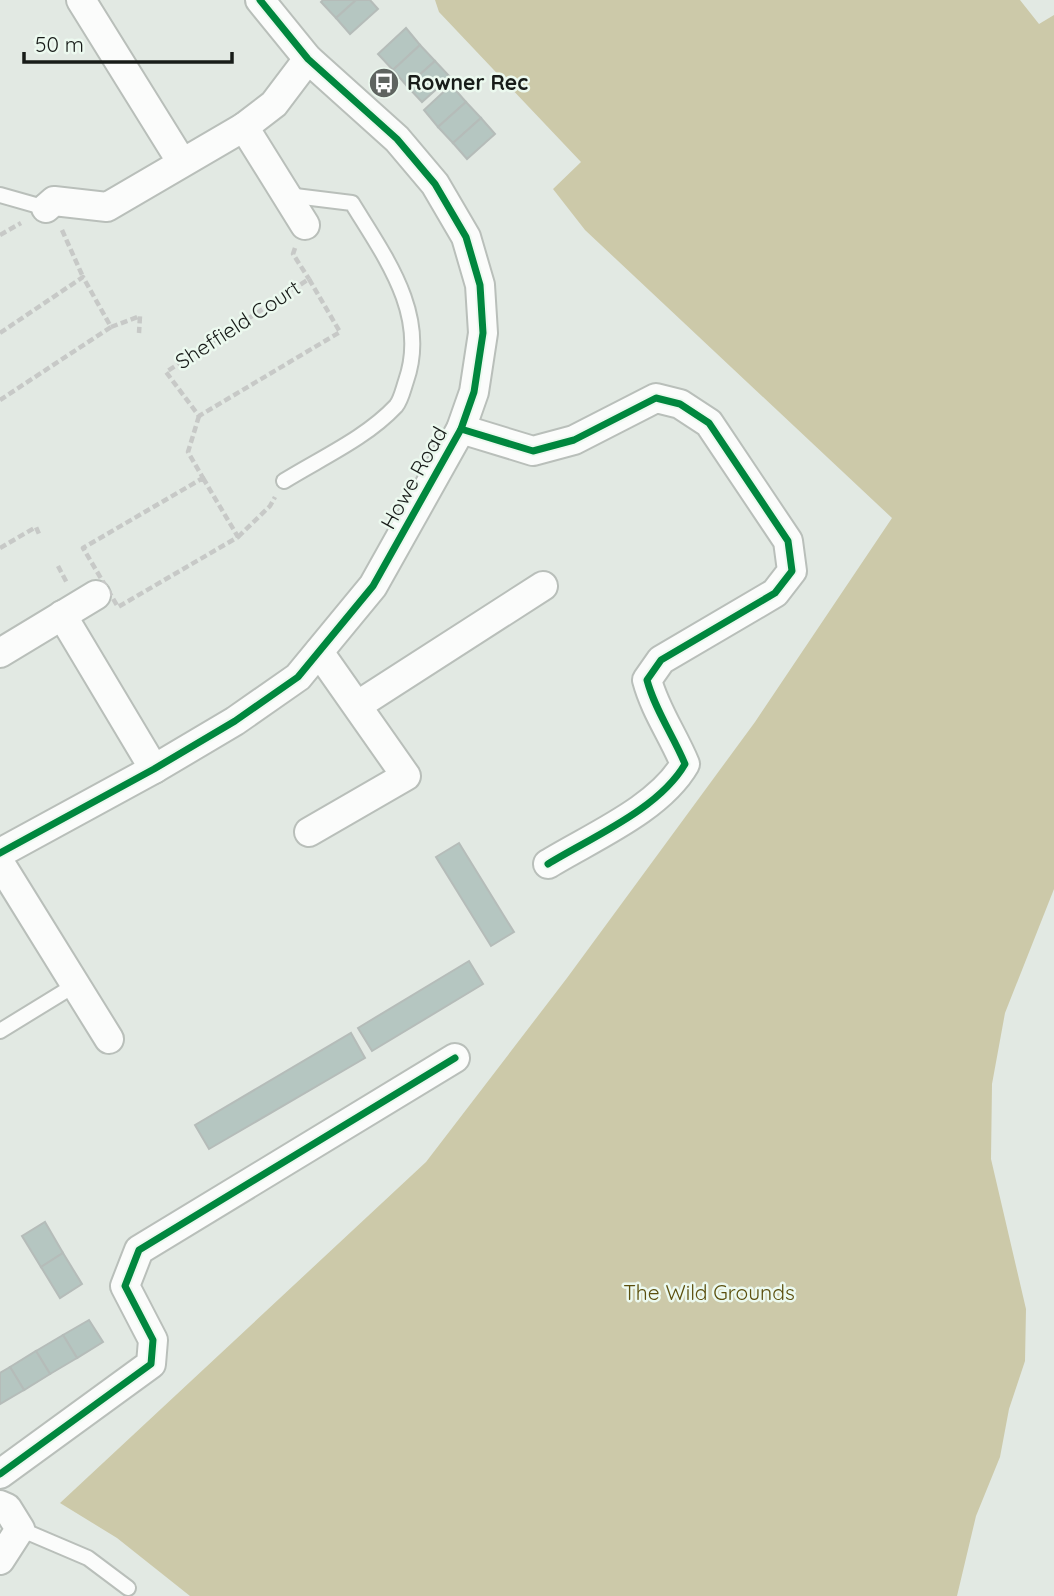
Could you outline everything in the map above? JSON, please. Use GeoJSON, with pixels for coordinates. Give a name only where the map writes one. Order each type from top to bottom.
{"type":"FeatureCollection","features":[{"type":"Feature","properties":{"kind":"street"},"geometry":{"type":"LineString","coordinates":[[80,0],[181,162]]}},
{"type":"Feature","properties":{"kind":"street","name":"Howe Road"},"geometry":{"type":"LineString","coordinates":[[0,853],[154,769],[235,721],[298,677],[373,586],[461,429],[474,392],[483,332],[480,285],[466,237],[435,184],[397,139],[308,59],[260,0]]}},
{"type":"Feature","properties":{"kind":"street"},"geometry":{"type":"LineString","coordinates":[[50,205],[107,207],[244,127],[274,104],[308,59]]}},
{"type":"Feature","properties":{"kind":"street"},"geometry":{"type":"LineString","coordinates":[[244,127],[305,225]]}},
{"type":"Feature","properties":{"kind":"street"},"geometry":{"type":"LineString","coordinates":[[461,429],[533,451],[574,440],[656,398],[680,404],[709,422],[788,541],[792,571],[775,593],[661,660],[647,680],[654,705],[677,742],[685,764],[674,783],[654,799],[548,864]]}},
{"type":"Feature","properties":{"kind":"street"},"geometry":{"type":"LineString","coordinates":[[358,705],[542,586]]}},
{"type":"Feature","properties":{"kind":"street"},"geometry":{"type":"LineString","coordinates":[[0,653],[96,595]]}},
{"type":"Feature","properties":{"kind":"street"},"geometry":{"type":"LineString","coordinates":[[62,615],[154,769]]}},
{"type":"Feature","properties":{"kind":"street"},"geometry":{"type":"LineString","coordinates":[[309,832],[405,776],[358,705],[318,652]]}},
{"type":"Feature","properties":{"kind":"street"},"geometry":{"type":"LineString","coordinates":[[0,863],[109,1039]]}},
{"type":"Feature","properties":{"kind":"street"},"geometry":{"type":"LineString","coordinates":[[0,1474],[151,1364],[153,1340],[125,1286],[139,1250],[455,1058]]}},
{"type":"Feature","properties":{"kind":"street"},"geometry":{"type":"LineString","coordinates":[[0,1505],[7,1508],[9,1546]]}},
{"type":"Feature","properties":{"kind":"lane"},"geometry":{"type":"LineString","coordinates":[[0,195],[50,205]]}},
{"type":"Feature","properties":{"kind":"lane"},"geometry":{"type":"LineString","coordinates":[[284,481],[378,423],[398,403],[409,372],[413,340],[410,317],[398,278],[352,203],[288,195]]}},
{"type":"Feature","properties":{"kind":"lane"},"geometry":{"type":"LineString","coordinates":[[0,1031],[75,985]]}},
{"type":"Feature","properties":{"kind":"lane"},"geometry":{"type":"LineString","coordinates":[[9,1546],[88,1558],[128,1588]]}},
{"type":"Feature","properties":{"kind":"path"},"geometry":{"type":"LineString","coordinates":[[50,205],[83,277],[111,327]]}},
{"type":"Feature","properties":{"kind":"path"},"geometry":{"type":"LineString","coordinates":[[0,333],[83,277]]}},
{"type":"Feature","properties":{"kind":"path"},"geometry":{"type":"LineString","coordinates":[[0,400],[111,327],[140,316],[139,333]]}},
{"type":"Feature","properties":{"kind":"path"},"geometry":{"type":"LineString","coordinates":[[199,416],[188,452],[238,537]]}},
{"type":"Feature","properties":{"kind":"path"},"geometry":{"type":"LineString","coordinates":[[203,478],[83,548],[118,607],[238,537],[271,506],[284,481]]}},
{"type":"Feature","properties":{"kind":"path"},"geometry":{"type":"LineString","coordinates":[[0,548],[36,527],[39,534]]}},
{"type":"Feature","properties":{"kind":"green space","name":"The Wild Grounds"},"geometry":{"type":"Polygon","coordinates":[[[435,0],[1020,0],[1039,24],[1054,15],[1054,889],[1005,1013],[992,1084],[991,1159],[1026,1309],[1025,1361],[1009,1409],[1000,1457],[976,1516],[957,1596],[190,1596],[117,1538],[60,1503],[426,1162],[567,978],[755,722],[892,518],[585,230],[553,189],[581,162],[439,12],[435,0]]]}},
{"type":"Feature","properties":{"kind":"building"},"geometry":{"type":"Polygon","coordinates":[[[356,0],[336,18],[321,2],[356,0]]]}},
{"type":"Feature","properties":{"kind":"building"},"geometry":{"type":"Polygon","coordinates":[[[356,0],[370,0],[378,9],[350,34],[336,18],[356,0]]]}},
{"type":"Feature","properties":{"kind":"building"},"geometry":{"type":"Polygon","coordinates":[[[406,28],[420,45],[393,70],[378,54],[406,28]]]}},
{"type":"Feature","properties":{"kind":"building"},"geometry":{"type":"Polygon","coordinates":[[[420,45],[435,61],[407,86],[393,70],[420,45]]]}},
{"type":"Feature","properties":{"kind":"building"},"geometry":{"type":"Polygon","coordinates":[[[435,61],[450,77],[422,102],[407,86],[435,61]]]}},
{"type":"Feature","properties":{"kind":"building"},"geometry":{"type":"Polygon","coordinates":[[[451,85],[466,102],[438,127],[424,110],[451,85]]]}},
{"type":"Feature","properties":{"kind":"building"},"geometry":{"type":"Polygon","coordinates":[[[466,102],[481,118],[453,143],[438,127],[466,102]]]}},
{"type":"Feature","properties":{"kind":"building"},"geometry":{"type":"Polygon","coordinates":[[[481,118],[495,134],[467,159],[453,143],[481,118]]]}},
{"type":"Feature","properties":{"kind":"building"},"geometry":{"type":"Polygon","coordinates":[[[459,843],[514,932],[491,946],[436,857],[459,843]]]}},
{"type":"Feature","properties":{"kind":"building"},"geometry":{"type":"Polygon","coordinates":[[[469,961],[483,984],[372,1051],[358,1028],[469,961]]]}},
{"type":"Feature","properties":{"kind":"building"},"geometry":{"type":"Polygon","coordinates":[[[351,1033],[365,1058],[209,1149],[195,1125],[351,1033]]]}},
{"type":"Feature","properties":{"kind":"building"},"geometry":{"type":"Polygon","coordinates":[[[45,1222],[63,1253],[41,1267],[22,1236],[45,1222]]]}},
{"type":"Feature","properties":{"kind":"building"},"geometry":{"type":"Polygon","coordinates":[[[63,1253],[82,1284],[60,1298],[41,1267],[63,1253]]]}},
{"type":"Feature","properties":{"kind":"building"},"geometry":{"type":"Polygon","coordinates":[[[89,1320],[103,1342],[77,1358],[63,1335],[89,1320]]]}},
{"type":"Feature","properties":{"kind":"building"},"geometry":{"type":"Polygon","coordinates":[[[63,1335],[77,1358],[50,1374],[36,1351],[63,1335]]]}},
{"type":"Feature","properties":{"kind":"building"},"geometry":{"type":"Polygon","coordinates":[[[36,1351],[50,1374],[24,1390],[10,1367],[36,1351]]]}},
{"type":"Feature","properties":{"kind":"building"},"geometry":{"type":"Polygon","coordinates":[[[10,1367],[24,1390],[0,1404],[0,1373],[10,1367]]]}},
{"type":"Feature","properties":{"kind":"cycle path"},"geometry":{"type":"LineString","coordinates":[[0,853],[154,769],[235,721],[298,677],[373,586],[461,429],[474,392],[483,333],[480,285],[466,237],[435,184],[397,139],[308,59],[260,0]]}},
{"type":"Feature","properties":{"kind":"cycle path"},"geometry":{"type":"LineString","coordinates":[[461,429],[533,451],[574,440],[656,398],[680,404],[709,423],[788,541],[792,571],[775,593],[661,660],[647,680],[685,764],[659,795],[642,808],[548,864]]}},
{"type":"Feature","properties":{"kind":"cycle path"},"geometry":{"type":"LineString","coordinates":[[0,1474],[151,1364],[153,1340],[125,1286],[139,1250],[455,1058]]}},
{"type":"Feature","properties":{"kind":"place","name":"Rowner Rec"},"geometry":{"type":"Point","coordinates":[384,83]}}]}
